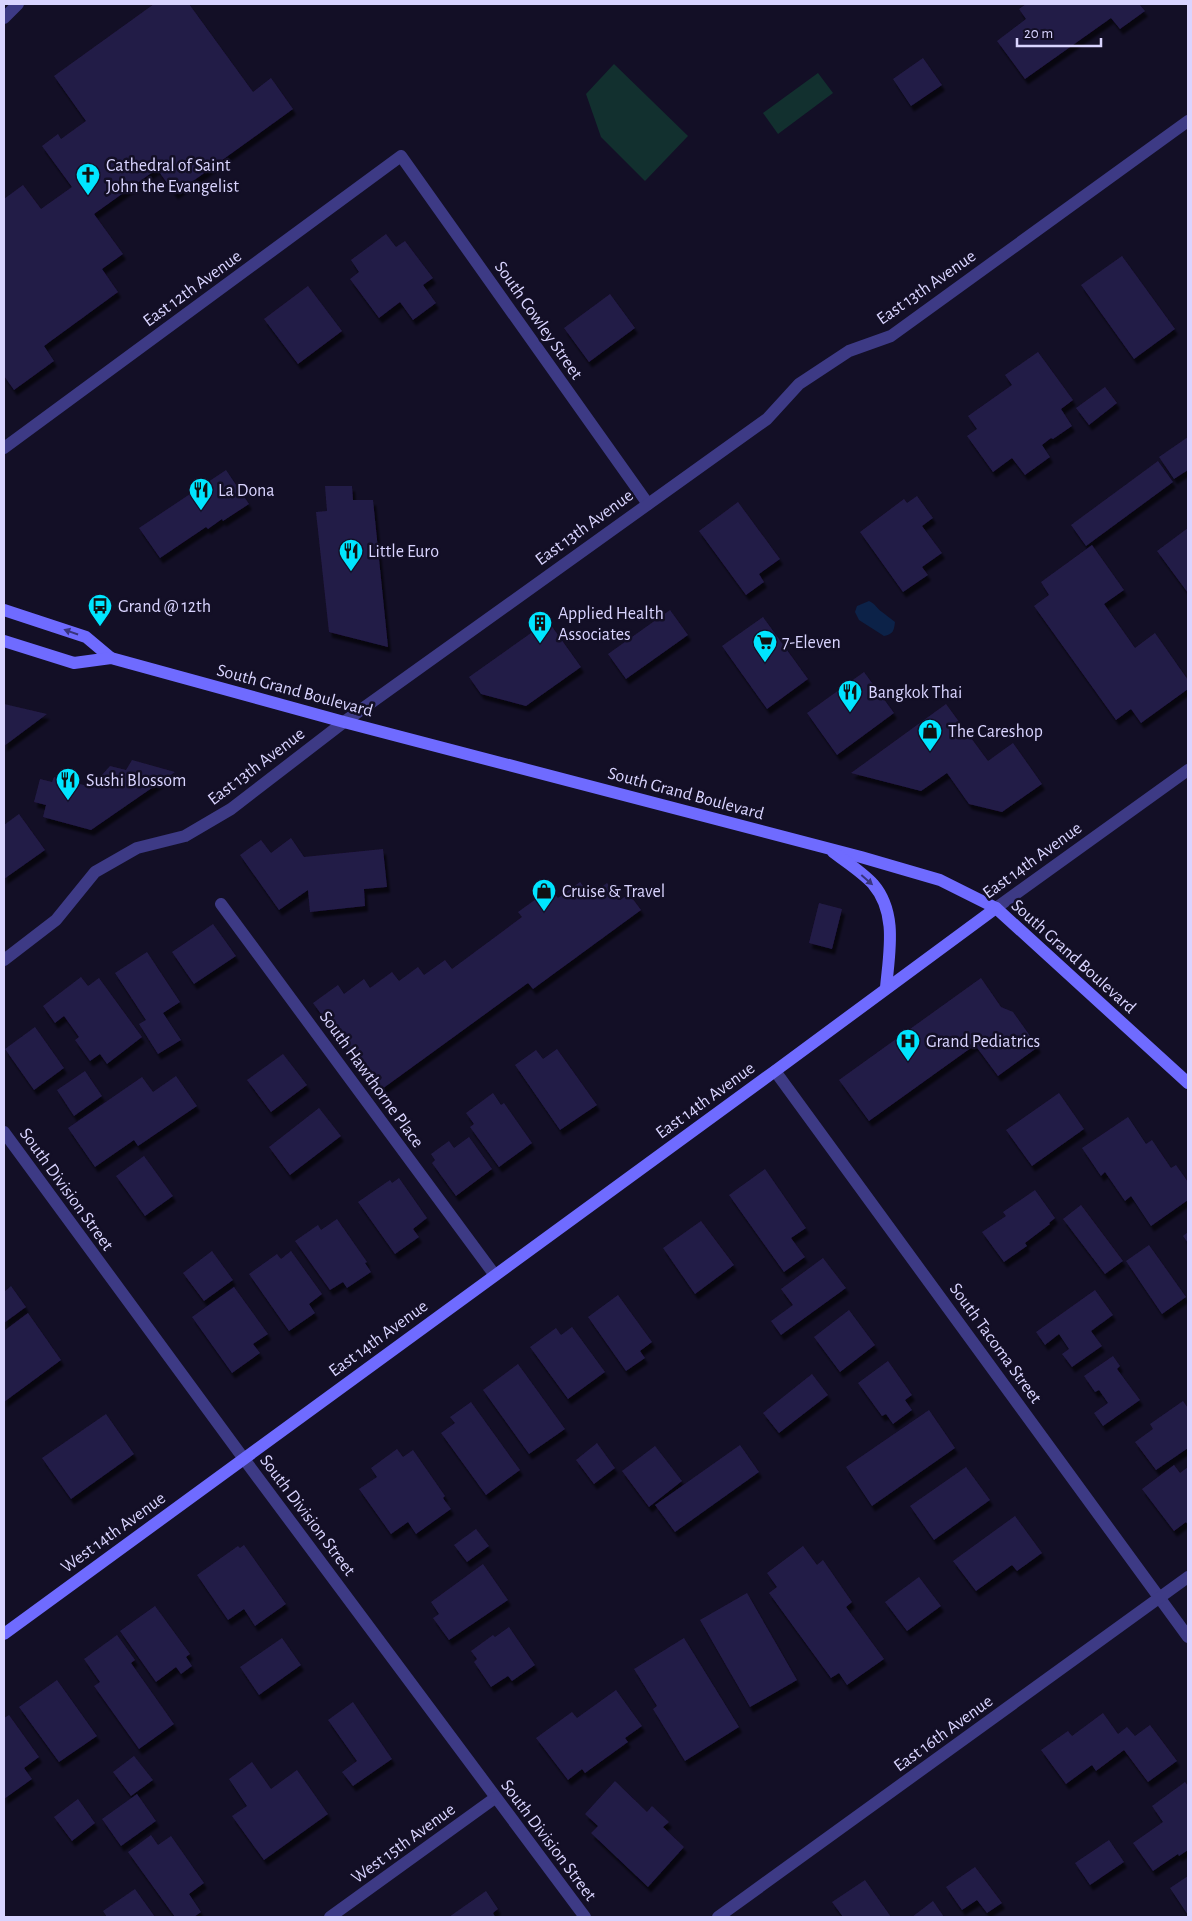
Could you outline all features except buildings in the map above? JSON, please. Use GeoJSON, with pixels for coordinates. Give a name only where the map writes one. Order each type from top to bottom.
{"type":"FeatureCollection","features":[{"type":"Feature","properties":{"kind":"main road","name":"South Grand Boulevard"},"geometry":{"type":"LineString","coordinates":[[4,610],[86,637],[111,658]]}},
{"type":"Feature","properties":{"kind":"main road","name":"South Grand Boulevard"},"geometry":{"type":"LineString","coordinates":[[4,640],[74,663],[111,658],[344,722],[830,849],[940,880],[996,908],[1188,1084]]}},
{"type":"Feature","properties":{"kind":"main road"},"geometry":{"type":"LineString","coordinates":[[830,849],[873,884],[886,905],[891,930],[886,988]]}},
{"type":"Feature","properties":{"kind":"main road","name":"East 14th Avenue"},"geometry":{"type":"LineString","coordinates":[[244,1458],[996,908]]}},
{"type":"Feature","properties":{"kind":"main road","name":"West 14th Avenue"},"geometry":{"type":"LineString","coordinates":[[4,1634],[244,1458]]}},
{"type":"Feature","properties":{"kind":"street"},"geometry":{"type":"LineString","coordinates":[[4,18],[18,4]]}},
{"type":"Feature","properties":{"kind":"street","name":"East 13th Avenue"},"geometry":{"type":"LineString","coordinates":[[4,960],[56,920],[95,872],[137,848],[185,836],[231,809],[344,722],[767,419],[800,384],[849,352],[891,336],[1188,121]]}},
{"type":"Feature","properties":{"kind":"street","name":"South Cowley Street"},"geometry":{"type":"LineString","coordinates":[[401,156],[648,504]]}},
{"type":"Feature","properties":{"kind":"street","name":"East 12th Avenue"},"geometry":{"type":"LineString","coordinates":[[4,448],[401,156]]}},
{"type":"Feature","properties":{"kind":"street","name":"East 14th Avenue"},"geometry":{"type":"LineString","coordinates":[[996,908],[1188,770]]}},
{"type":"Feature","properties":{"kind":"street","name":"South Hawthorne Place"},"geometry":{"type":"LineString","coordinates":[[221,904],[494,1274]]}},
{"type":"Feature","properties":{"kind":"street","name":"South Tacoma Street"},"geometry":{"type":"LineString","coordinates":[[775,1071],[1188,1637]]}},
{"type":"Feature","properties":{"kind":"street","name":"South Division Street"},"geometry":{"type":"LineString","coordinates":[[4,1132],[495,1798],[585,1917]]}},
{"type":"Feature","properties":{"kind":"street","name":"East 16th Avenue"},"geometry":{"type":"LineString","coordinates":[[718,1917],[1188,1577]]}},
{"type":"Feature","properties":{"kind":"street","name":"West 15th Avenue"},"geometry":{"type":"LineString","coordinates":[[330,1917],[495,1798]]}},
{"type":"Feature","properties":{"kind":"green space"},"geometry":{"type":"Polygon","coordinates":[[[614,64],[688,136],[645,181],[601,137],[586,94],[614,64]]]}},
{"type":"Feature","properties":{"kind":"green space"},"geometry":{"type":"Polygon","coordinates":[[[818,73],[833,93],[778,134],[763,113],[818,73]]]}},
{"type":"Feature","properties":{"kind":"water"},"geometry":{"type":"Polygon","coordinates":[[[869,601],[895,622],[891,633],[884,636],[859,620],[855,612],[857,606],[869,601]]]}},
{"type":"Feature","properties":{"kind":"place","name":"Cathedral of Saint John the Evangelist"},"geometry":{"type":"Point","coordinates":[88,196]}},
{"type":"Feature","properties":{"kind":"place","name":"La Dona"},"geometry":{"type":"Point","coordinates":[201,511]}},
{"type":"Feature","properties":{"kind":"place","name":"Little Euro"},"geometry":{"type":"Point","coordinates":[351,572]}},
{"type":"Feature","properties":{"kind":"place","name":"Grand @ 12th"},"geometry":{"type":"Point","coordinates":[100,627]}},
{"type":"Feature","properties":{"kind":"place","name":"Applied Health Associates"},"geometry":{"type":"Point","coordinates":[540,644]}},
{"type":"Feature","properties":{"kind":"place","name":"7-Eleven"},"geometry":{"type":"Point","coordinates":[765,663]}},
{"type":"Feature","properties":{"kind":"place","name":"Bangkok Thai"},"geometry":{"type":"Point","coordinates":[850,713]}},
{"type":"Feature","properties":{"kind":"place","name":"The Careshop"},"geometry":{"type":"Point","coordinates":[930,752]}},
{"type":"Feature","properties":{"kind":"place","name":"Sushi Blossom"},"geometry":{"type":"Point","coordinates":[68,801]}},
{"type":"Feature","properties":{"kind":"place","name":"Cruise & Travel"},"geometry":{"type":"Point","coordinates":[544,912]}},
{"type":"Feature","properties":{"kind":"place","name":"Grand Pediatrics"},"geometry":{"type":"Point","coordinates":[908,1062]}}]}
